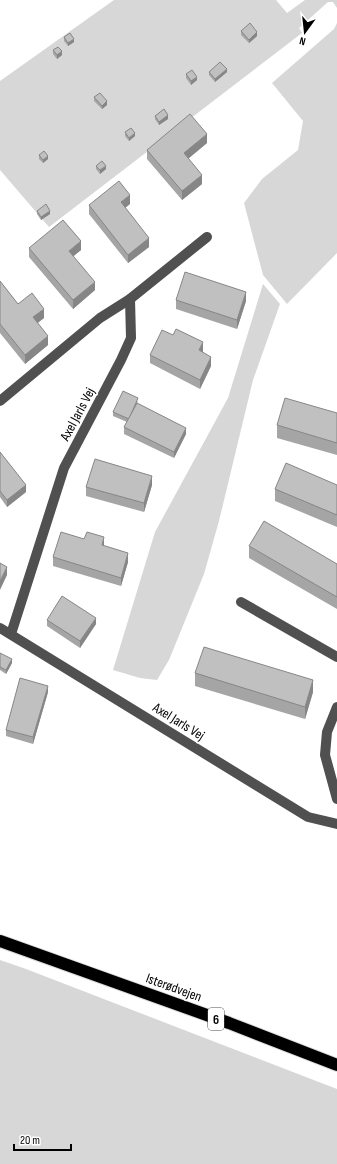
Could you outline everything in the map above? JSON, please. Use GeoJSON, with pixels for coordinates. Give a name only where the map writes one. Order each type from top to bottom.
{"type":"FeatureCollection","features":[{"type":"Feature","properties":{"kind":"highway","name":"Isterødvejen"},"geometry":{"type":"LineString","coordinates":[[0,941],[228,1023],[337,1065]]}},
{"type":"Feature","properties":{"kind":"street"},"geometry":{"type":"LineString","coordinates":[[0,401],[100,318],[130,299],[207,237]]}},
{"type":"Feature","properties":{"kind":"street","name":"Axel Jarls Vej"},"geometry":{"type":"LineString","coordinates":[[11,634],[64,468],[131,338],[130,299]]}},
{"type":"Feature","properties":{"kind":"street"},"geometry":{"type":"LineString","coordinates":[[241,602],[337,657]]}},
{"type":"Feature","properties":{"kind":"street","name":"Axel Jarls Vej"},"geometry":{"type":"LineString","coordinates":[[0,628],[308,817],[337,824]]}},
{"type":"Feature","properties":{"kind":"street"},"geometry":{"type":"LineString","coordinates":[[337,707],[327,732],[325,755],[337,799]]}},
{"type":"Feature","properties":{"kind":"shaded area"},"geometry":{"type":"Polygon","coordinates":[[[114,0],[276,0],[287,13],[305,0],[337,0],[337,8],[333,2],[328,2],[299,28],[302,33],[49,227],[0,170],[0,81],[114,0]]]}},
{"type":"Feature","properties":{"kind":"shaded area"},"geometry":{"type":"Polygon","coordinates":[[[337,23],[337,253],[287,304],[263,275],[244,203],[262,179],[298,150],[303,121],[272,83],[334,29],[337,23]]]}},
{"type":"Feature","properties":{"kind":"shaded area"},"geometry":{"type":"Polygon","coordinates":[[[263,284],[280,304],[253,380],[219,521],[204,574],[169,660],[157,680],[140,678],[113,670],[155,532],[228,398],[263,284]]]}},
{"type":"Feature","properties":{"kind":"shaded area"},"geometry":{"type":"Polygon","coordinates":[[[0,960],[337,1089],[337,1164],[0,1164],[0,960]]]}},
{"type":"Feature","properties":{"kind":"building"},"geometry":{"type":"Polygon","coordinates":[[[250,23],[257,32],[249,40],[241,31],[250,23]]]}},
{"type":"Feature","properties":{"kind":"building"},"geometry":{"type":"Polygon","coordinates":[[[70,33],[74,39],[68,43],[64,37],[70,33]]]}},
{"type":"Feature","properties":{"kind":"building"},"geometry":{"type":"Polygon","coordinates":[[[58,47],[62,51],[57,55],[53,50],[58,47]]]}},
{"type":"Feature","properties":{"kind":"building"},"geometry":{"type":"Polygon","coordinates":[[[220,62],[227,69],[215,79],[209,72],[220,62]]]}},
{"type":"Feature","properties":{"kind":"building"},"geometry":{"type":"Polygon","coordinates":[[[192,70],[197,77],[191,81],[186,74],[192,70]]]}},
{"type":"Feature","properties":{"kind":"building"},"geometry":{"type":"Polygon","coordinates":[[[100,93],[107,101],[102,106],[94,97],[100,93]]]}},
{"type":"Feature","properties":{"kind":"building"},"geometry":{"type":"Polygon","coordinates":[[[164,109],[168,115],[159,122],[155,116],[164,109]]]}},
{"type":"Feature","properties":{"kind":"building"},"geometry":{"type":"Polygon","coordinates":[[[190,114],[207,134],[184,153],[202,175],[182,191],[147,150],[190,114]]]}},
{"type":"Feature","properties":{"kind":"building"},"geometry":{"type":"Polygon","coordinates":[[[131,128],[135,133],[129,138],[125,132],[131,128]]]}},
{"type":"Feature","properties":{"kind":"building"},"geometry":{"type":"Polygon","coordinates":[[[44,151],[48,156],[43,160],[39,155],[44,151]]]}},
{"type":"Feature","properties":{"kind":"building"},"geometry":{"type":"Polygon","coordinates":[[[102,161],[106,166],[100,170],[96,166],[102,161]]]}},
{"type":"Feature","properties":{"kind":"building"},"geometry":{"type":"Polygon","coordinates":[[[119,181],[130,195],[121,202],[149,238],[128,255],[89,205],[119,181]]]}},
{"type":"Feature","properties":{"kind":"building"},"geometry":{"type":"Polygon","coordinates":[[[46,204],[50,211],[41,217],[37,211],[46,204]]]}},
{"type":"Feature","properties":{"kind":"building"},"geometry":{"type":"Polygon","coordinates":[[[63,220],[81,241],[69,251],[95,282],[73,300],[29,248],[63,220]]]}},
{"type":"Feature","properties":{"kind":"building"},"geometry":{"type":"Polygon","coordinates":[[[185,272],[246,292],[237,320],[176,300],[185,272]]]}},
{"type":"Feature","properties":{"kind":"building"},"geometry":{"type":"Polygon","coordinates":[[[0,281],[18,304],[32,293],[44,309],[33,317],[48,336],[25,355],[0,324],[0,281]]]}},
{"type":"Feature","properties":{"kind":"building"},"geometry":{"type":"Polygon","coordinates":[[[176,329],[203,342],[199,350],[211,357],[200,380],[150,355],[162,330],[173,335],[176,329]]]}},
{"type":"Feature","properties":{"kind":"building"},"geometry":{"type":"Polygon","coordinates":[[[123,391],[138,398],[129,419],[113,412],[123,391]]]}},
{"type":"Feature","properties":{"kind":"building"},"geometry":{"type":"Polygon","coordinates":[[[285,398],[337,413],[337,443],[277,425],[285,398]]]}},
{"type":"Feature","properties":{"kind":"building"},"geometry":{"type":"Polygon","coordinates":[[[137,403],[186,428],[174,452],[124,427],[137,403]]]}},
{"type":"Feature","properties":{"kind":"building"},"geometry":{"type":"Polygon","coordinates":[[[0,452],[26,485],[7,500],[0,491],[0,452]]]}},
{"type":"Feature","properties":{"kind":"building"},"geometry":{"type":"Polygon","coordinates":[[[95,459],[152,476],[144,503],[86,487],[95,459]]]}},
{"type":"Feature","properties":{"kind":"building"},"geometry":{"type":"Polygon","coordinates":[[[286,463],[337,485],[337,515],[275,489],[286,463]]]}},
{"type":"Feature","properties":{"kind":"building"},"geometry":{"type":"Polygon","coordinates":[[[264,521],[337,564],[337,597],[249,546],[264,521]]]}},
{"type":"Feature","properties":{"kind":"building"},"geometry":{"type":"Polygon","coordinates":[[[61,532],[84,539],[87,532],[104,537],[102,545],[128,553],[121,578],[53,557],[61,532]]]}},
{"type":"Feature","properties":{"kind":"building"},"geometry":{"type":"Polygon","coordinates":[[[0,563],[7,567],[0,581],[0,563]]]}},
{"type":"Feature","properties":{"kind":"building"},"geometry":{"type":"Polygon","coordinates":[[[62,596],[96,618],[80,641],[47,620],[62,596]]]}},
{"type":"Feature","properties":{"kind":"building"},"geometry":{"type":"Polygon","coordinates":[[[204,647],[313,680],[305,707],[195,673],[204,647]]]}},
{"type":"Feature","properties":{"kind":"building"},"geometry":{"type":"Polygon","coordinates":[[[0,653],[12,659],[6,670],[0,667],[0,653]]]}},
{"type":"Feature","properties":{"kind":"building"},"geometry":{"type":"Polygon","coordinates":[[[20,678],[48,686],[33,737],[6,730],[20,678]]]}}]}
